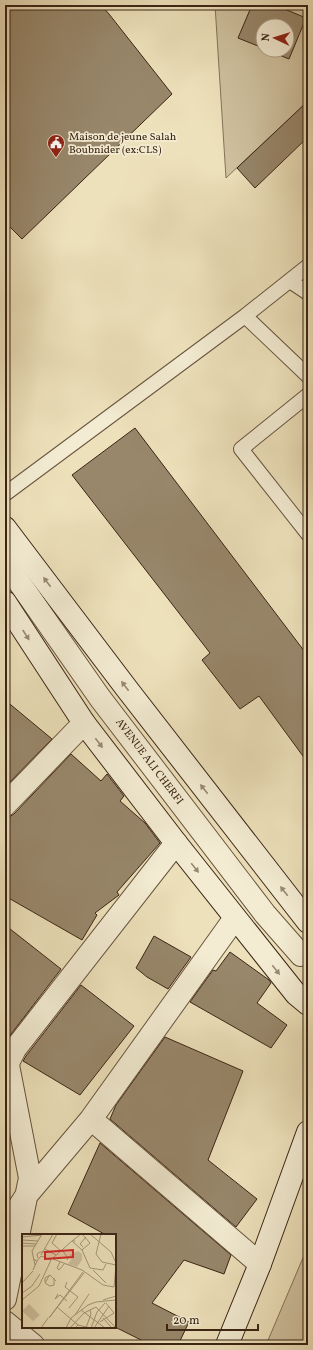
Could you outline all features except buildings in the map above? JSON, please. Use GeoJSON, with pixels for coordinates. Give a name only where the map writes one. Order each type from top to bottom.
{"type":"FeatureCollection","features":[{"type":"Feature","properties":{"kind":"street"},"geometry":{"type":"LineString","coordinates":[[5,528],[127,689],[308,922]]}},
{"type":"Feature","properties":{"kind":"street","name":"AVENUE ALI CHERFI"},"geometry":{"type":"LineString","coordinates":[[5,562],[100,698],[266,914],[301,956]]}},
{"type":"Feature","properties":{"kind":"street"},"geometry":{"type":"LineString","coordinates":[[5,602],[84,723],[235,918],[296,994],[308,1004]]}},
{"type":"Feature","properties":{"kind":"street"},"geometry":{"type":"LineString","coordinates":[[5,806],[84,723]]}},
{"type":"Feature","properties":{"kind":"street"},"geometry":{"type":"LineString","coordinates":[[5,1299],[30,1178],[8,1056],[176,843]]}},
{"type":"Feature","properties":{"kind":"street"},"geometry":{"type":"LineString","coordinates":[[5,1229],[26,1196],[91,1119],[235,918]]}},
{"type":"Feature","properties":{"kind":"street"},"geometry":{"type":"LineString","coordinates":[[91,1119],[260,1264]]}},
{"type":"Feature","properties":{"kind":"street"},"geometry":{"type":"LineString","coordinates":[[227,1345],[260,1264],[308,1132]]}},
{"type":"Feature","properties":{"kind":"street"},"geometry":{"type":"LineString","coordinates":[[5,1322],[33,1345]]}},
{"type":"Feature","properties":{"kind":"lane"},"geometry":{"type":"LineString","coordinates":[[5,494],[245,316],[308,266]]}},
{"type":"Feature","properties":{"kind":"lane"},"geometry":{"type":"LineString","coordinates":[[290,281],[308,293]]}},
{"type":"Feature","properties":{"kind":"lane"},"geometry":{"type":"LineString","coordinates":[[245,316],[308,376]]}},
{"type":"Feature","properties":{"kind":"lane"},"geometry":{"type":"LineString","coordinates":[[308,395],[241,449],[308,534]]}},
{"type":"Feature","properties":{"kind":"shaded area"},"geometry":{"type":"Polygon","coordinates":[[[215,5],[308,5],[308,101],[226,178],[215,5]]]}},
{"type":"Feature","properties":{"kind":"shaded area"},"geometry":{"type":"Polygon","coordinates":[[[308,1246],[308,1345],[266,1345],[308,1246]]]}},
{"type":"Feature","properties":{"kind":"place","name":"Maison de jeune Salah Boubnider (ex:CLS)"},"geometry":{"type":"Point","coordinates":[56,158]}}]}
